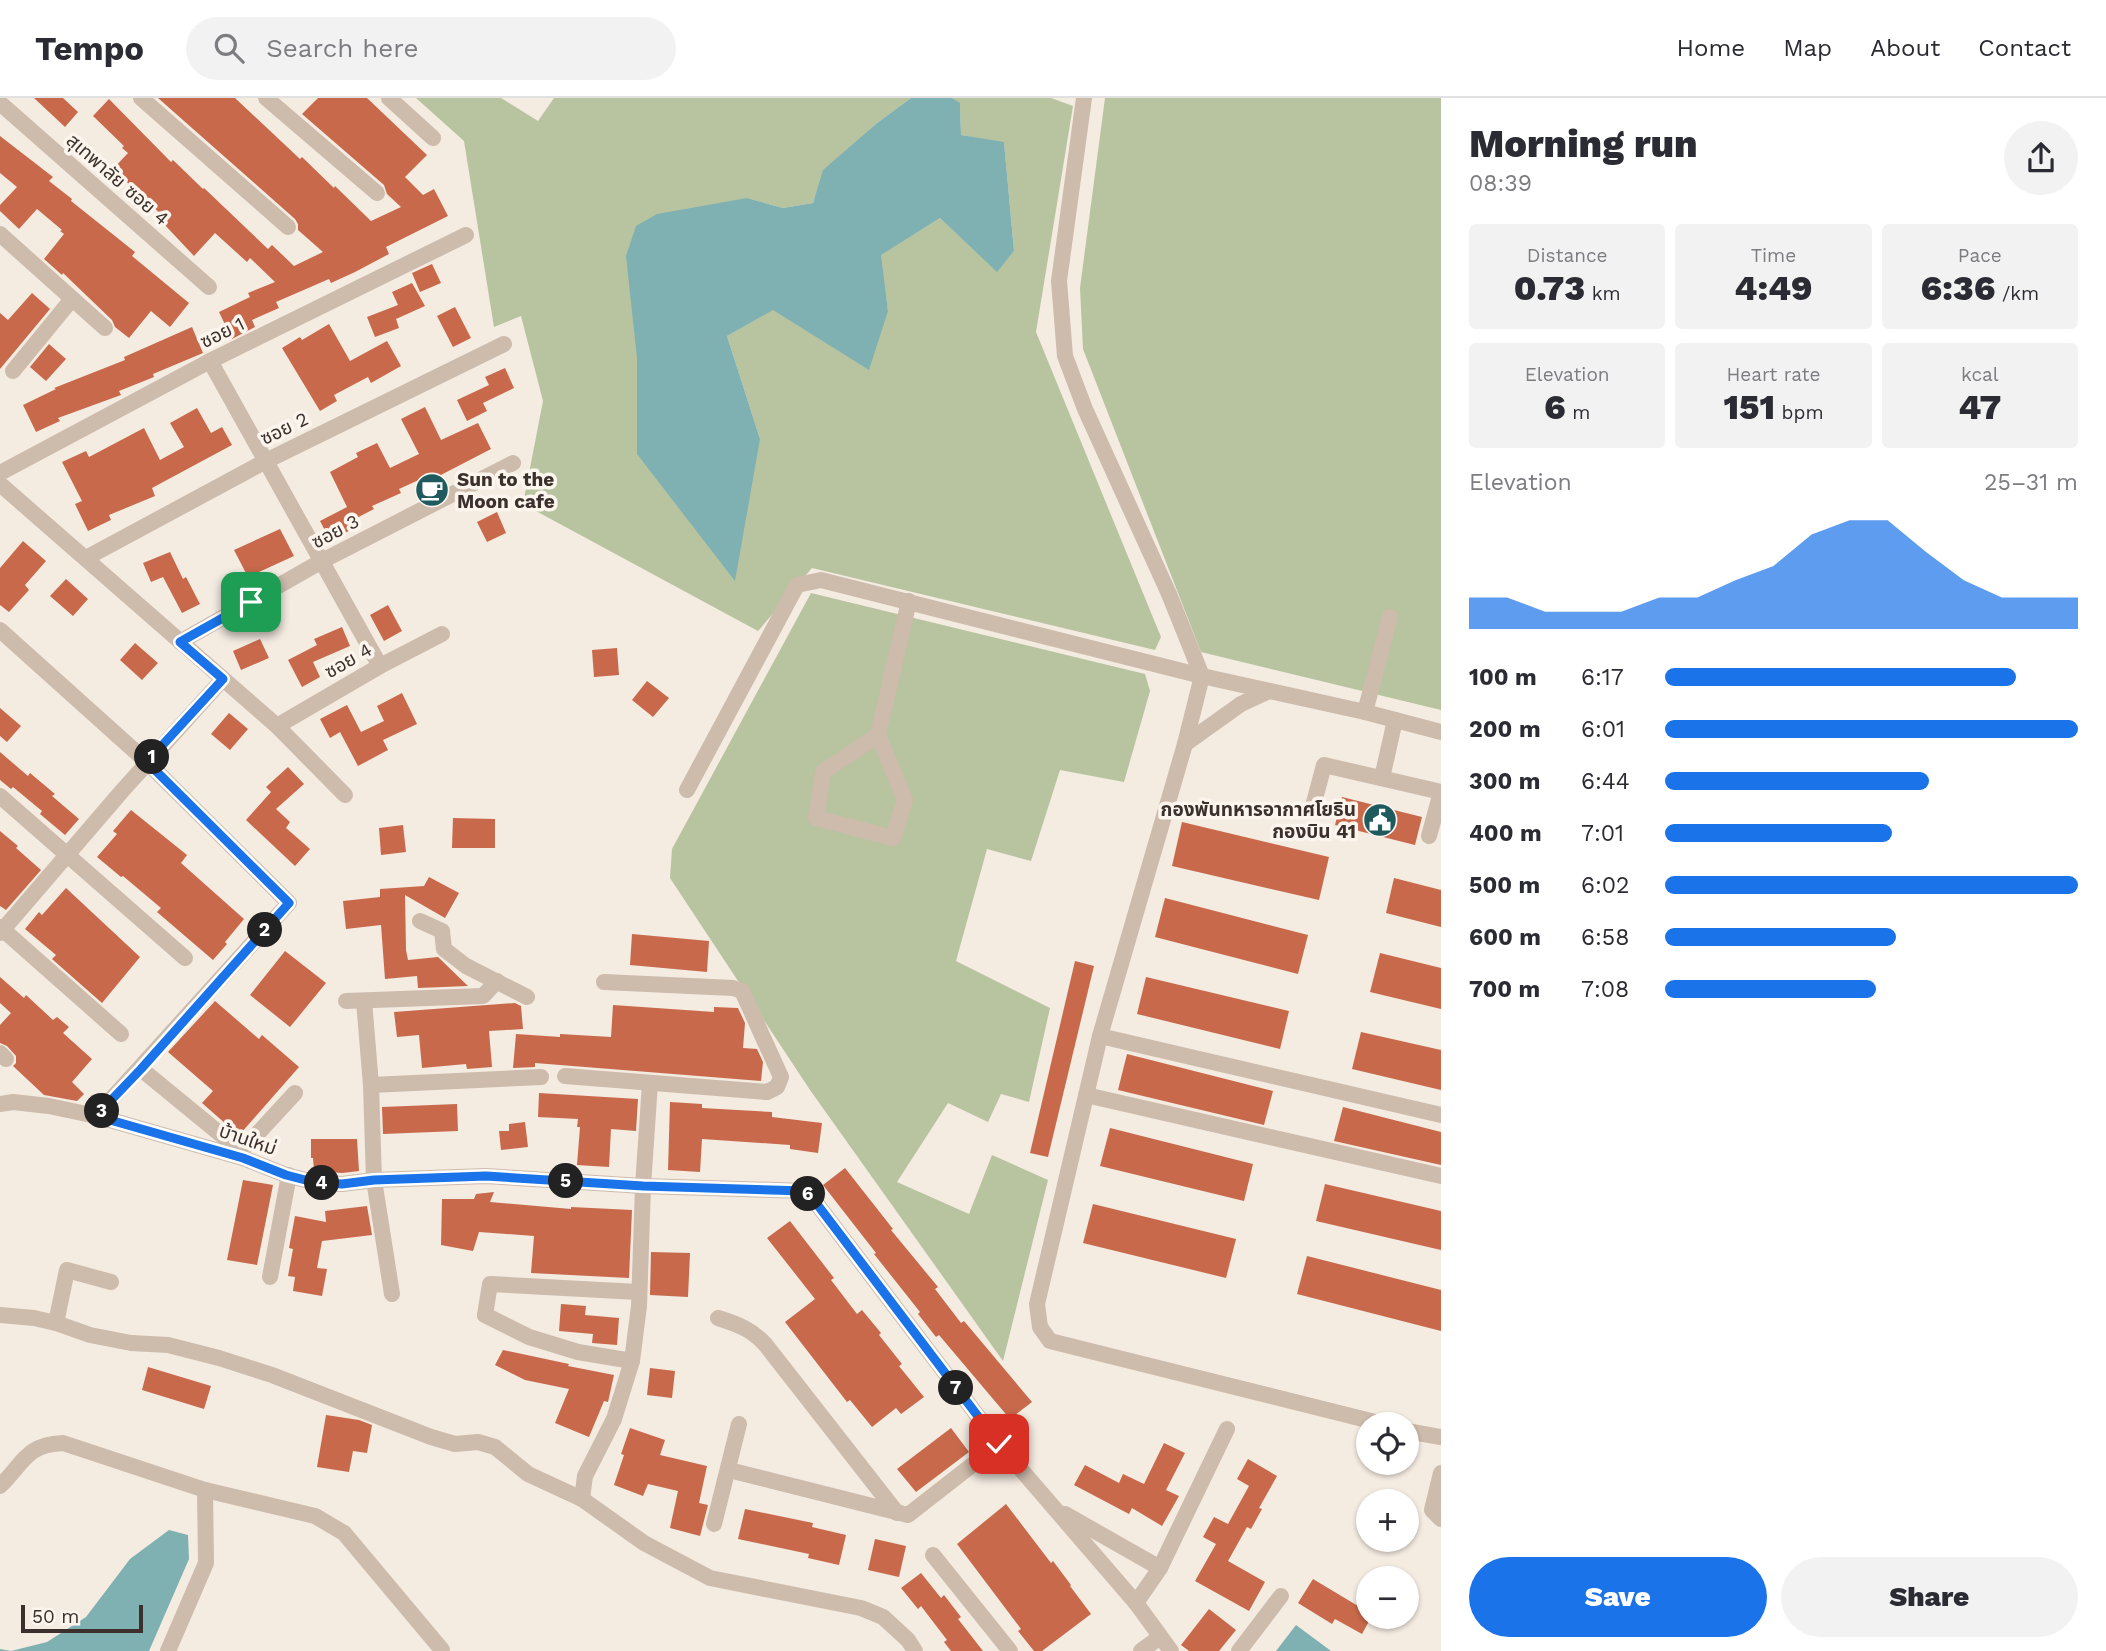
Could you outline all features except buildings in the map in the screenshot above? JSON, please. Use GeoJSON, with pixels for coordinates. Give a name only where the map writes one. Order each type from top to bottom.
{"type":"FeatureCollection","features":[{"type":"Feature","properties":{"kind":"street"},"geometry":{"type":"LineString","coordinates":[[141,98],[288,227]]}},
{"type":"Feature","properties":{"kind":"street"},"geometry":{"type":"LineString","coordinates":[[265,98],[377,193]]}},
{"type":"Feature","properties":{"kind":"street"},"geometry":{"type":"LineString","coordinates":[[389,98],[433,138]]}},
{"type":"Feature","properties":{"kind":"street"},"geometry":{"type":"LineString","coordinates":[[1084,98],[1059,281],[1065,356],[1169,594],[1202,677],[1100,1036],[1037,1304],[1040,1327],[1050,1341],[1356,1417]]}},
{"type":"Feature","properties":{"kind":"street","name":"สุเทพาลัย ซอย 4"},"geometry":{"type":"LineString","coordinates":[[0,103],[209,287]]}},
{"type":"Feature","properties":{"kind":"street"},"geometry":{"type":"LineString","coordinates":[[0,234],[105,328]]}},
{"type":"Feature","properties":{"kind":"street","name":"ซอย 1"},"geometry":{"type":"LineString","coordinates":[[0,473],[210,361],[466,235]]}},
{"type":"Feature","properties":{"kind":"street"},"geometry":{"type":"LineString","coordinates":[[13,371],[72,299]]}},
{"type":"Feature","properties":{"kind":"street","name":"ซอย 2"},"geometry":{"type":"LineString","coordinates":[[86,558],[266,461],[504,344]]}},
{"type":"Feature","properties":{"kind":"street"},"geometry":{"type":"LineString","coordinates":[[210,361],[380,666]]}},
{"type":"Feature","properties":{"kind":"street","name":"ซอย 3"},"geometry":{"type":"LineString","coordinates":[[180,642],[322,561],[513,463]]}},
{"type":"Feature","properties":{"kind":"street"},"geometry":{"type":"LineString","coordinates":[[0,484],[277,726],[345,795]]}},
{"type":"Feature","properties":{"kind":"street"},"geometry":{"type":"LineString","coordinates":[[687,790],[797,585],[821,580],[1202,677],[1365,712],[1441,732]]}},
{"type":"Feature","properties":{"kind":"street"},"geometry":{"type":"LineString","coordinates":[[878,735],[823,772],[816,818],[893,838],[905,800],[878,735],[909,601]]}},
{"type":"Feature","properties":{"kind":"street"},"geometry":{"type":"LineString","coordinates":[[1365,712],[1390,617]]}},
{"type":"Feature","properties":{"kind":"street"},"geometry":{"type":"LineString","coordinates":[[0,629],[147,762],[289,903],[96,1116]]}},
{"type":"Feature","properties":{"kind":"street","name":"ซอย 4"},"geometry":{"type":"LineString","coordinates":[[277,726],[380,666],[442,634]]}},
{"type":"Feature","properties":{"kind":"street"},"geometry":{"type":"LineString","coordinates":[[121,1034],[1,930],[223,679]]}},
{"type":"Feature","properties":{"kind":"street"},"geometry":{"type":"LineString","coordinates":[[1185,744],[1241,704],[1269,691]]}},
{"type":"Feature","properties":{"kind":"street"},"geometry":{"type":"LineString","coordinates":[[1382,778],[1395,720]]}},
{"type":"Feature","properties":{"kind":"street"},"geometry":{"type":"LineString","coordinates":[[1312,810],[1324,765],[1441,792],[1429,836]]}},
{"type":"Feature","properties":{"kind":"street"},"geometry":{"type":"LineString","coordinates":[[0,796],[185,958]]}},
{"type":"Feature","properties":{"kind":"street"},"geometry":{"type":"LineString","coordinates":[[419,921],[442,931],[444,948],[466,966],[527,997]]}},
{"type":"Feature","properties":{"kind":"street"},"geometry":{"type":"LineString","coordinates":[[346,1002],[483,996],[497,981]]}},
{"type":"Feature","properties":{"kind":"street"},"geometry":{"type":"LineString","coordinates":[[565,1076],[767,1092],[777,1087],[781,1077],[742,991],[733,988],[604,982]]}},
{"type":"Feature","properties":{"kind":"street"},"geometry":{"type":"LineString","coordinates":[[365,1001],[374,1180],[392,1294]]}},
{"type":"Feature","properties":{"kind":"street"},"geometry":{"type":"LineString","coordinates":[[1100,1036],[1441,1115]]}},
{"type":"Feature","properties":{"kind":"street"},"geometry":{"type":"LineString","coordinates":[[141,1069],[230,1142],[248,1144],[295,1093]]}},
{"type":"Feature","properties":{"kind":"street"},"geometry":{"type":"LineString","coordinates":[[370,1085],[541,1077]]}},
{"type":"Feature","properties":{"kind":"street"},"geometry":{"type":"LineString","coordinates":[[582,1499],[585,1476],[614,1419],[632,1361],[639,1306],[650,1083]]}},
{"type":"Feature","properties":{"kind":"street"},"geometry":{"type":"LineString","coordinates":[[1086,1095],[1441,1176]]}},
{"type":"Feature","properties":{"kind":"street","name":"บ้านใหม่"},"geometry":{"type":"LineString","coordinates":[[0,1104],[13,1102],[49,1106],[96,1116],[243,1158],[313,1182],[342,1184],[374,1180],[486,1176],[643,1186],[807,1191],[999,1444]]}},
{"type":"Feature","properties":{"kind":"street"},"geometry":{"type":"LineString","coordinates":[[270,1277],[289,1175]]}},
{"type":"Feature","properties":{"kind":"street"},"geometry":{"type":"LineString","coordinates":[[56,1322],[67,1270],[111,1282]]}},
{"type":"Feature","properties":{"kind":"street"},"geometry":{"type":"LineString","coordinates":[[632,1361],[578,1352],[529,1337],[485,1315],[490,1284],[638,1292]]}},
{"type":"Feature","properties":{"kind":"street"},"geometry":{"type":"LineString","coordinates":[[0,1315],[56,1322],[90,1335],[131,1343],[168,1345],[219,1358],[430,1437],[455,1444],[478,1442],[495,1447],[528,1474],[582,1499],[644,1543],[710,1578],[861,1608],[883,1617],[908,1640],[915,1651]]}},
{"type":"Feature","properties":{"kind":"street"},"geometry":{"type":"LineString","coordinates":[[718,1318],[743,1326],[765,1344],[897,1513]]}},
{"type":"Feature","properties":{"kind":"street"},"geometry":{"type":"LineString","coordinates":[[714,1524],[739,1424]]}},
{"type":"Feature","properties":{"kind":"street"},"geometry":{"type":"LineString","coordinates":[[1136,1603],[1160,1568],[1227,1429]]}},
{"type":"Feature","properties":{"kind":"street"},"geometry":{"type":"LineString","coordinates":[[1419,1433],[1441,1437]]}},
{"type":"Feature","properties":{"kind":"street"},"geometry":{"type":"LineString","coordinates":[[1,1483],[31,1451],[50,1444],[63,1443],[205,1490],[315,1516],[344,1533],[442,1651],[456,1651]]}},
{"type":"Feature","properties":{"kind":"street"},"geometry":{"type":"LineString","coordinates":[[729,1470],[908,1515],[999,1444],[1136,1603],[1171,1651]]}},
{"type":"Feature","properties":{"kind":"street"},"geometry":{"type":"LineString","coordinates":[[1441,1473],[1432,1510],[1441,1518]]}},
{"type":"Feature","properties":{"kind":"street"},"geometry":{"type":"LineString","coordinates":[[167,1651],[206,1563],[205,1490]]}},
{"type":"Feature","properties":{"kind":"street"},"geometry":{"type":"LineString","coordinates":[[1055,1509],[1160,1568]]}},
{"type":"Feature","properties":{"kind":"street"},"geometry":{"type":"LineString","coordinates":[[933,1555],[1010,1651]]}},
{"type":"Feature","properties":{"kind":"street"},"geometry":{"type":"LineString","coordinates":[[1239,1651],[1281,1596]]}},
{"type":"Feature","properties":{"kind":"street"},"geometry":{"type":"LineString","coordinates":[[1142,1651],[1160,1637]]}},
{"type":"Feature","properties":{"kind":"green space"},"geometry":{"type":"Polygon","coordinates":[[[416,98],[501,98],[538,121],[554,98],[911,98],[877,123],[824,170],[813,203],[783,208],[746,198],[637,358],[637,454],[760,439],[727,336],[773,309],[888,311],[880,255],[940,218],[997,271],[1014,251],[1004,143],[961,135],[960,104],[952,98],[1051,98],[1073,106],[1036,332],[1161,637],[1155,650],[812,568],[758,631],[523,504],[543,401],[521,316],[494,327],[464,141],[416,98]]]}},
{"type":"Feature","properties":{"kind":"green space"},"geometry":{"type":"Polygon","coordinates":[[[1105,98],[1441,98],[1441,710],[1201,652],[1083,349],[1080,288],[1105,98]]]}},
{"type":"Feature","properties":{"kind":"green space"},"geometry":{"type":"Polygon","coordinates":[[[811,593],[1145,674],[1150,691],[1124,782],[1060,770],[1031,861],[987,849],[956,961],[1050,1008],[1029,1102],[1001,1094],[988,1122],[948,1103],[897,1182],[969,1214],[992,1155],[1048,1180],[1003,1361],[810,1090],[670,878],[672,849],[811,593]]]}},
{"type":"Feature","properties":{"kind":"water"},"geometry":{"type":"Polygon","coordinates":[[[911,98],[952,98],[960,103],[961,135],[1004,142],[1014,251],[997,272],[940,218],[881,255],[888,311],[869,370],[773,310],[727,336],[760,439],[735,581],[637,454],[637,358],[626,256],[636,226],[657,214],[747,198],[783,208],[813,203],[823,170],[877,123],[911,98]]]}},
{"type":"Feature","properties":{"kind":"water"},"geometry":{"type":"Polygon","coordinates":[[[169,1530],[188,1535],[189,1559],[149,1651],[11,1651],[47,1642],[86,1617],[130,1559],[169,1530]]]}},
{"type":"Feature","properties":{"kind":"water"},"geometry":{"type":"Polygon","coordinates":[[[1296,1625],[1331,1651],[1276,1651],[1296,1625]]]}},
{"type":"Feature","properties":{"kind":"place","name":"Sun to the Moon cafe"},"geometry":{"type":"Point","coordinates":[432,490]}},
{"type":"Feature","properties":{"kind":"place","name":"กองพันทหารอากาศโยธิน กองบิน 41"},"geometry":{"type":"Point","coordinates":[1380,820]}},
{"type":"Feature","properties":{"kind":"route"},"geometry":{"type":"LineString","coordinates":[[251,602],[180,642],[223,679],[147,762],[289,903],[96,1116],[243,1158],[286,1175],[313,1182],[342,1184],[374,1180],[486,1176],[643,1186],[807,1191],[999,1444]]}}]}
